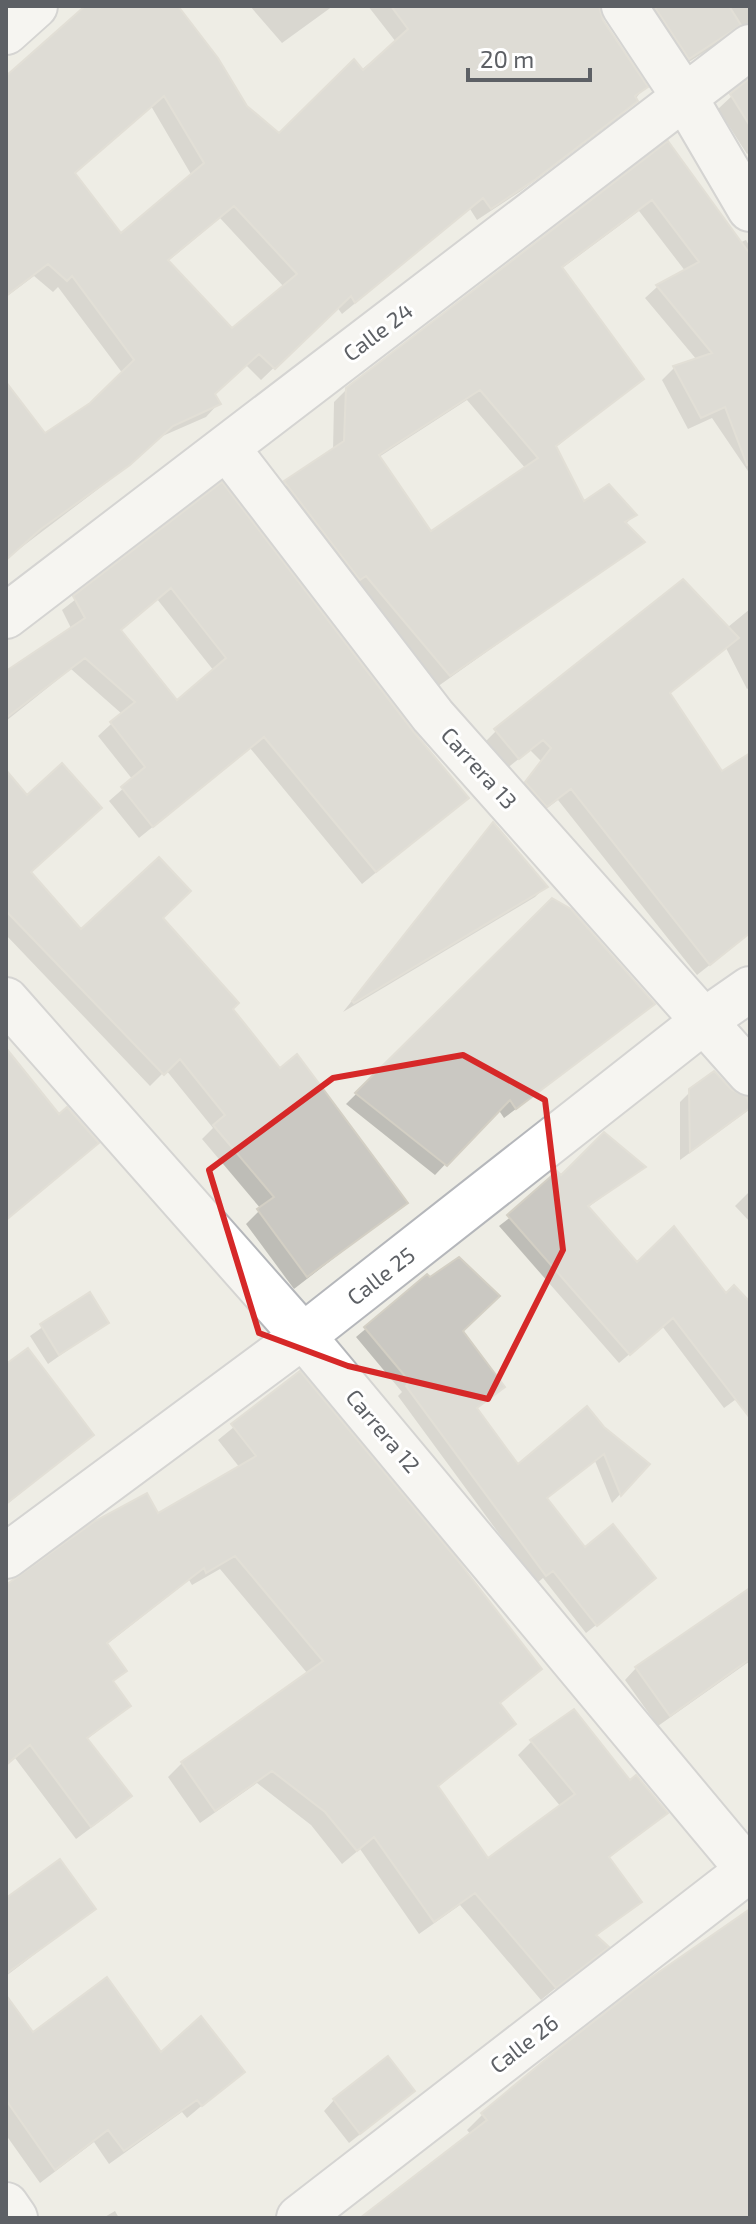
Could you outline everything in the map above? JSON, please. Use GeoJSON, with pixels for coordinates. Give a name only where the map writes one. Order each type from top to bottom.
{"type":"FeatureCollection","features":[{"type":"Feature","properties":{"kind":"street"},"geometry":{"type":"LineString","coordinates":[[6,32],[35,6]]}},
{"type":"Feature","properties":{"kind":"street"},"geometry":{"type":"LineString","coordinates":[[624,6],[685,98],[750,209]]}},
{"type":"Feature","properties":{"kind":"street","name":"Calle 24"},"geometry":{"type":"LineString","coordinates":[[6,616],[750,47]]}},
{"type":"Feature","properties":{"kind":"street","name":"Carrera 13"},"geometry":{"type":"LineString","coordinates":[[227,448],[433,716],[750,1073]]}},
{"type":"Feature","properties":{"kind":"street","name":"Calle 25"},"geometry":{"type":"LineString","coordinates":[[6,1556],[303,1336],[704,1021],[750,989]]}},
{"type":"Feature","properties":{"kind":"street","name":"Carrera 12"},"geometry":{"type":"LineString","coordinates":[[6,1000],[303,1336],[750,1870]]}},
{"type":"Feature","properties":{"kind":"street","name":"Calle 26"},"geometry":{"type":"LineString","coordinates":[[299,2218],[750,1870]]}},
{"type":"Feature","properties":{"kind":"street"},"geometry":{"type":"LineString","coordinates":[[6,2205],[15,2218]]}},
{"type":"Feature","properties":{"kind":"highlighted area"},"geometry":{"type":"Polygon","coordinates":[[[463,1055],[545,1100],[563,1250],[488,1399],[348,1366],[259,1333],[209,1170],[333,1078],[463,1055]]]}},
{"type":"Feature","properties":{"kind":"building"},"geometry":{"type":"Polygon","coordinates":[[[85,6],[178,6],[218,58],[247,106],[279,133],[354,59],[363,70],[408,29],[391,6],[599,6],[603,20],[648,87],[635,96],[638,101],[536,179],[491,209],[483,198],[355,303],[351,296],[275,369],[259,354],[215,394],[221,404],[173,426],[130,465],[41,529],[6,560],[6,382],[45,433],[90,403],[134,360],[72,276],[67,281],[48,264],[6,296],[6,76],[85,6]],[[164,96],[75,173],[121,233],[204,163],[164,96]],[[234,206],[168,260],[232,328],[297,274],[234,206]]]}},
{"type":"Feature","properties":{"kind":"building"},"geometry":{"type":"Polygon","coordinates":[[[654,6],[729,6],[741,25],[689,59],[654,6]]]}},
{"type":"Feature","properties":{"kind":"building"},"geometry":{"type":"Polygon","coordinates":[[[750,78],[750,126],[730,94],[750,78]]]}},
{"type":"Feature","properties":{"kind":"building"},"geometry":{"type":"Polygon","coordinates":[[[668,141],[750,254],[750,464],[747,465],[725,407],[701,418],[673,366],[712,353],[656,285],[699,262],[652,200],[562,267],[644,379],[556,446],[584,501],[609,484],[637,515],[625,522],[645,542],[450,676],[366,576],[360,580],[284,481],[344,441],[346,388],[668,141]],[[480,390],[379,455],[431,531],[538,458],[480,390]]]}},
{"type":"Feature","properties":{"kind":"building"},"geometry":{"type":"Polygon","coordinates":[[[222,482],[413,731],[469,798],[376,872],[264,737],[153,827],[121,787],[145,767],[110,722],[135,702],[85,658],[6,718],[6,671],[85,618],[73,596],[222,482]],[[171,588],[121,630],[177,700],[226,658],[171,588]]]}},
{"type":"Feature","properties":{"kind":"building"},"geometry":{"type":"Polygon","coordinates":[[[683,579],[739,638],[670,693],[722,771],[750,753],[750,933],[710,965],[571,789],[547,807],[525,782],[551,748],[543,740],[519,759],[494,729],[683,579]]]}},
{"type":"Feature","properties":{"kind":"building"},"geometry":{"type":"Polygon","coordinates":[[[62,763],[102,808],[31,872],[81,929],[159,857],[191,891],[163,918],[239,1003],[233,1009],[280,1068],[297,1054],[408,1203],[307,1277],[257,1209],[274,1197],[213,1125],[225,1115],[180,1059],[164,1075],[6,911],[6,770],[27,795],[62,763]]]}},
{"type":"Feature","properties":{"kind":"building"},"geometry":{"type":"Polygon","coordinates":[[[493,822],[548,887],[354,1003],[352,1001],[493,822]]]}},
{"type":"Feature","properties":{"kind":"building"},"geometry":{"type":"Polygon","coordinates":[[[552,898],[571,909],[655,1004],[516,1109],[510,1100],[447,1166],[355,1093],[552,898]]]}},
{"type":"Feature","properties":{"kind":"building"},"geometry":{"type":"Polygon","coordinates":[[[6,1048],[59,1114],[67,1107],[99,1143],[6,1220],[6,1048]]]}},
{"type":"Feature","properties":{"kind":"building"},"geometry":{"type":"Polygon","coordinates":[[[714,1071],[732,1090],[747,1097],[750,1108],[690,1152],[689,1089],[714,1071]]]}},
{"type":"Feature","properties":{"kind":"building"},"geometry":{"type":"Polygon","coordinates":[[[604,1132],[646,1167],[588,1206],[637,1262],[674,1226],[726,1293],[734,1285],[750,1302],[750,1418],[673,1318],[630,1355],[507,1215],[557,1171],[561,1175],[604,1132]]]}},
{"type":"Feature","properties":{"kind":"building"},"geometry":{"type":"Polygon","coordinates":[[[459,1257],[500,1296],[463,1331],[505,1387],[477,1408],[518,1464],[587,1406],[604,1427],[650,1464],[621,1496],[604,1454],[547,1498],[585,1547],[613,1524],[656,1578],[597,1626],[553,1571],[546,1576],[406,1386],[410,1382],[364,1327],[427,1274],[430,1277],[459,1257]]]}},
{"type":"Feature","properties":{"kind":"building"},"geometry":{"type":"Polygon","coordinates":[[[90,1292],[109,1323],[59,1355],[40,1324],[90,1292]]]}},
{"type":"Feature","properties":{"kind":"building"},"geometry":{"type":"Polygon","coordinates":[[[28,1348],[94,1435],[6,1504],[6,1364],[28,1348]]]}},
{"type":"Feature","properties":{"kind":"building"},"geometry":{"type":"Polygon","coordinates":[[[300,1371],[455,1557],[542,1669],[500,1703],[516,1724],[438,1786],[488,1858],[575,1794],[530,1740],[574,1709],[630,1780],[636,1775],[668,1813],[609,1857],[642,1902],[596,1935],[609,1947],[556,1988],[475,1893],[434,1922],[374,1837],[357,1851],[325,1812],[272,1771],[215,1811],[181,1762],[323,1661],[235,1556],[206,1573],[204,1568],[107,1643],[127,1671],[113,1681],[131,1706],[87,1738],[132,1796],[91,1827],[30,1745],[6,1765],[6,1585],[95,1521],[147,1493],[158,1513],[256,1456],[231,1424],[300,1371]]]}},
{"type":"Feature","properties":{"kind":"building"},"geometry":{"type":"Polygon","coordinates":[[[750,1588],[750,1659],[670,1716],[635,1667],[750,1588]]]}},
{"type":"Feature","properties":{"kind":"building"},"geometry":{"type":"Polygon","coordinates":[[[60,1859],[96,1909],[6,1974],[6,1898],[60,1859]]]}},
{"type":"Feature","properties":{"kind":"building"},"geometry":{"type":"Polygon","coordinates":[[[750,1909],[750,2218],[360,2218],[487,2120],[481,2113],[557,2050],[646,1981],[750,1909]]]}},
{"type":"Feature","properties":{"kind":"building"},"geometry":{"type":"Polygon","coordinates":[[[107,1977],[161,2052],[201,2016],[245,2072],[202,2106],[197,2100],[124,2151],[108,2130],[55,2170],[6,2100],[6,1995],[33,2032],[107,1977]]]}},
{"type":"Feature","properties":{"kind":"building"},"geometry":{"type":"Polygon","coordinates":[[[388,2056],[415,2091],[360,2134],[333,2099],[388,2056]]]}}]}
